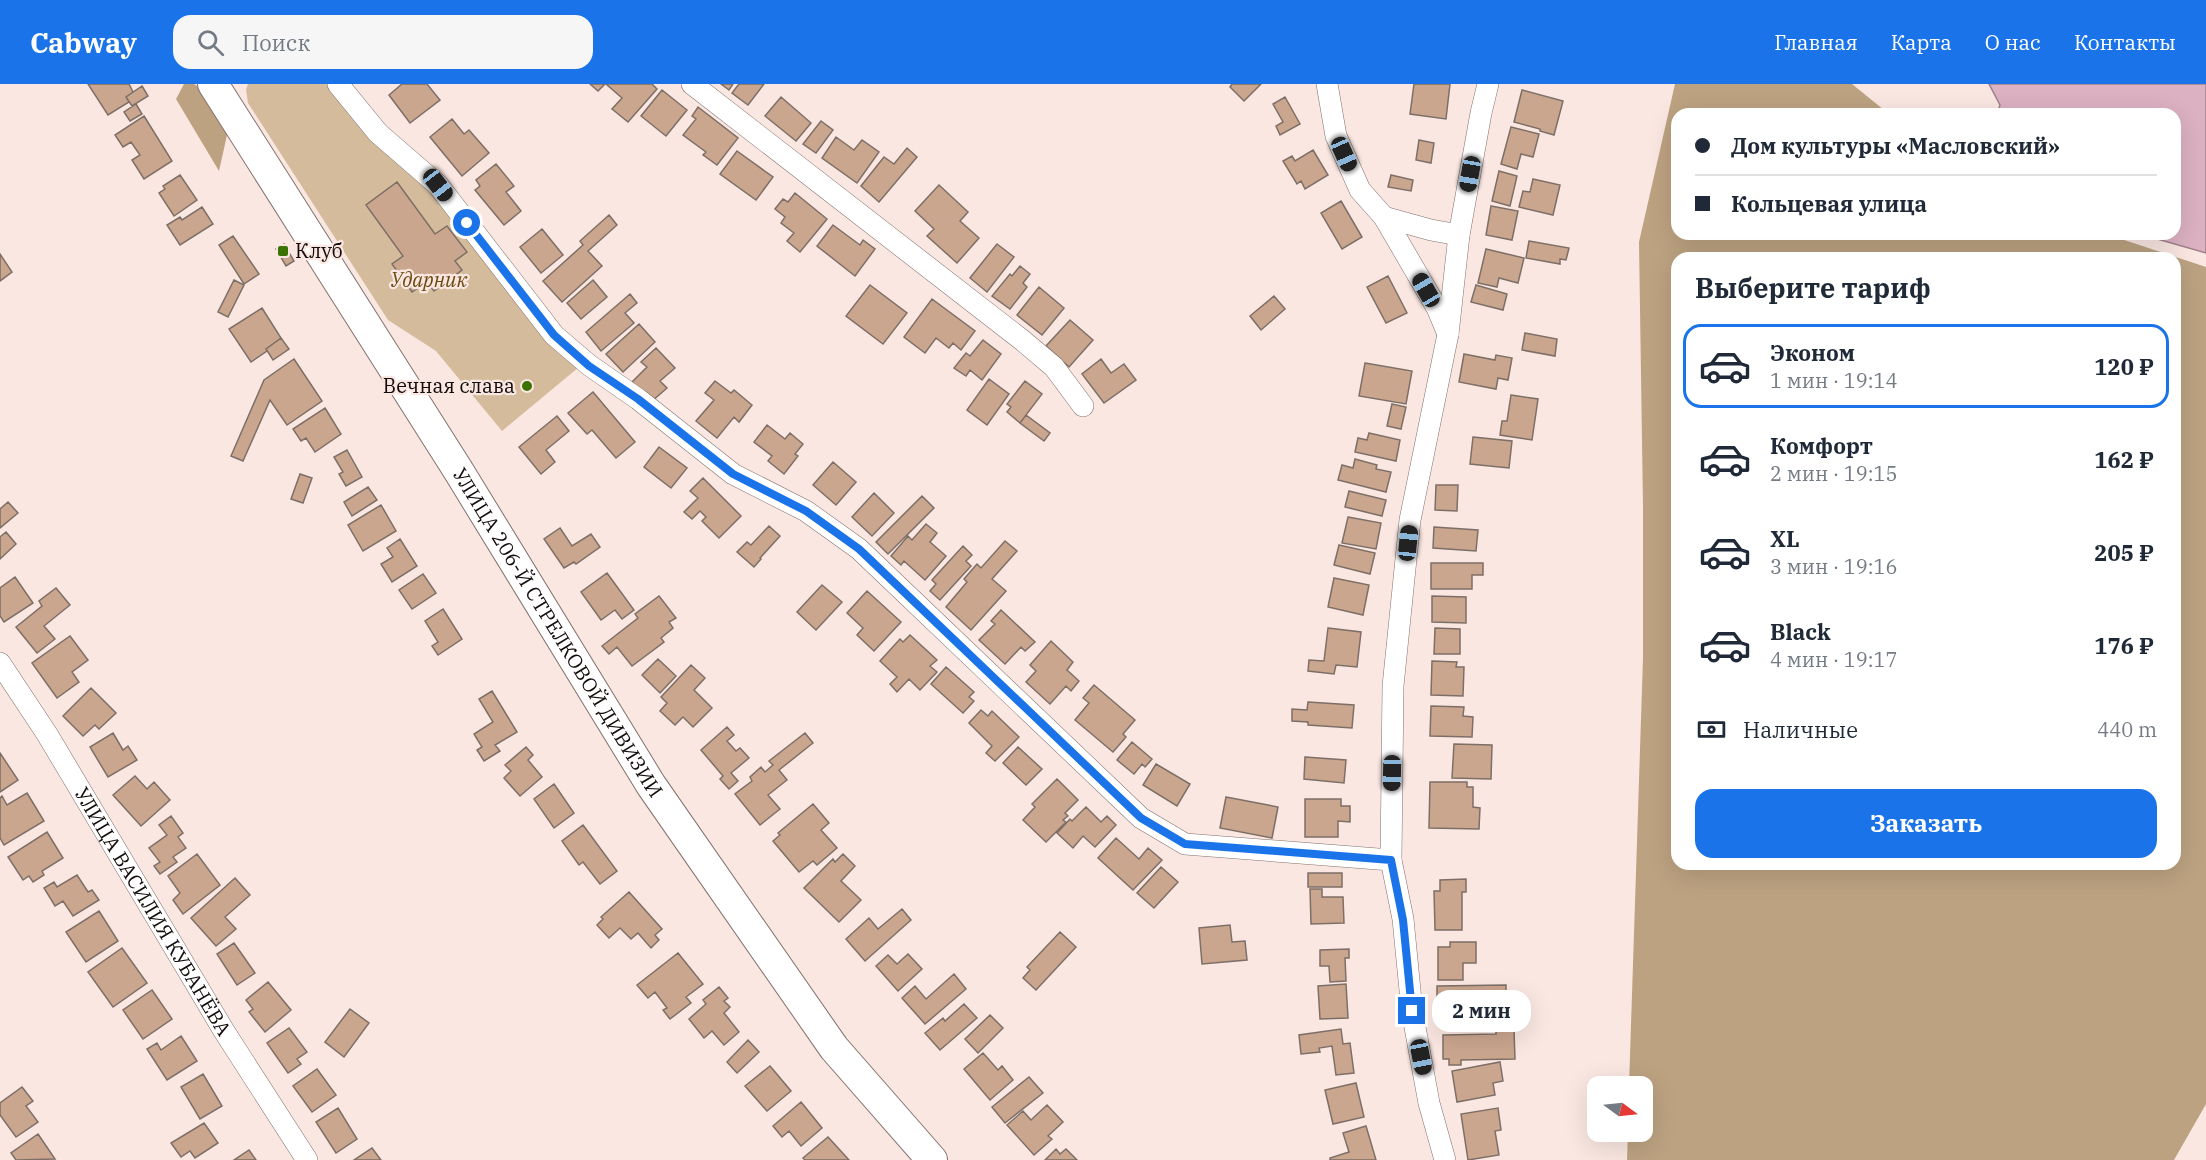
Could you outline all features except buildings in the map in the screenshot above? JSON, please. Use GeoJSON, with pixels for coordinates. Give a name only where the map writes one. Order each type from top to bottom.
{"type":"FeatureCollection","features":[{"type":"Feature","properties":{"kind":"main road","name":"УЛИЦА 206-Й СТРЕЛКОВОЙ ДИВИЗИИ"},"geometry":{"type":"LineString","coordinates":[[213,84],[458,470],[651,785],[834,1048],[932,1160]]}},
{"type":"Feature","properties":{"kind":"street"},"geometry":{"type":"LineString","coordinates":[[338,84],[378,134],[438,185],[554,335],[589,366],[638,399],[733,474],[806,511],[859,549],[1141,818],[1185,844],[1391,860]]}},
{"type":"Feature","properties":{"kind":"street"},"geometry":{"type":"LineString","coordinates":[[692,84],[1030,347],[1054,367],[1083,406]]}},
{"type":"Feature","properties":{"kind":"street"},"geometry":{"type":"LineString","coordinates":[[1327,84],[1336,136],[1360,190],[1384,217],[1437,308],[1448,334]]}},
{"type":"Feature","properties":{"kind":"street"},"geometry":{"type":"LineString","coordinates":[[1445,1160],[1429,1103],[1412,1011],[1403,920],[1391,860],[1394,686],[1410,520],[1448,334],[1460,235],[1480,112],[1488,84]]}},
{"type":"Feature","properties":{"kind":"street"},"geometry":{"type":"LineString","coordinates":[[1384,217],[1431,230],[1460,235]]}},
{"type":"Feature","properties":{"kind":"street","name":"УЛИЦА ВАСИЛИЯ КУБАНЁВА"},"geometry":{"type":"LineString","coordinates":[[0,663],[47,734],[224,1031],[307,1160]]}},
{"type":"Feature","properties":{"kind":"green space","name":"Ударник"},"geometry":{"type":"Polygon","coordinates":[[[248,84],[329,84],[430,188],[579,367],[502,431],[436,351],[388,320],[248,103],[246,90],[248,84]]]}},
{"type":"Feature","properties":{"kind":"shaded area"},"geometry":{"type":"Polygon","coordinates":[[[184,84],[194,84],[212,96],[227,135],[219,171],[176,99],[184,84]]]}},
{"type":"Feature","properties":{"kind":"shaded area"},"geometry":{"type":"Polygon","coordinates":[[[1675,84],[1852,84],[1882,108],[1671,108],[1671,240],[2124,240],[2161,252],[1671,252],[1671,870],[2181,870],[2181,259],[2206,267],[2206,1104],[2174,1160],[1627,1160],[1628,1142],[1653,1142],[1653,1076],[1629,1076],[1643,658],[1639,242],[1675,84]]]}},
{"type":"Feature","properties":{"kind":"shaded area"},"geometry":{"type":"Polygon","coordinates":[[[1989,84],[2206,84],[2206,253],[2161,240],[2181,240],[2181,108],[1999,108],[2000,105],[1989,84]]]}},
{"type":"Feature","properties":{"kind":"place","name":"Клуб"},"geometry":{"type":"Point","coordinates":[283,251]}},
{"type":"Feature","properties":{"kind":"place","name":"Вечная слава"},"geometry":{"type":"Point","coordinates":[527,386]}},
{"type":"Feature","properties":{"kind":"route"},"geometry":{"type":"LineString","coordinates":[[467,223],[554,335],[589,366],[638,399],[733,474],[806,511],[859,549],[1141,818],[1185,844],[1391,860],[1403,920],[1412,1011]]}}]}
